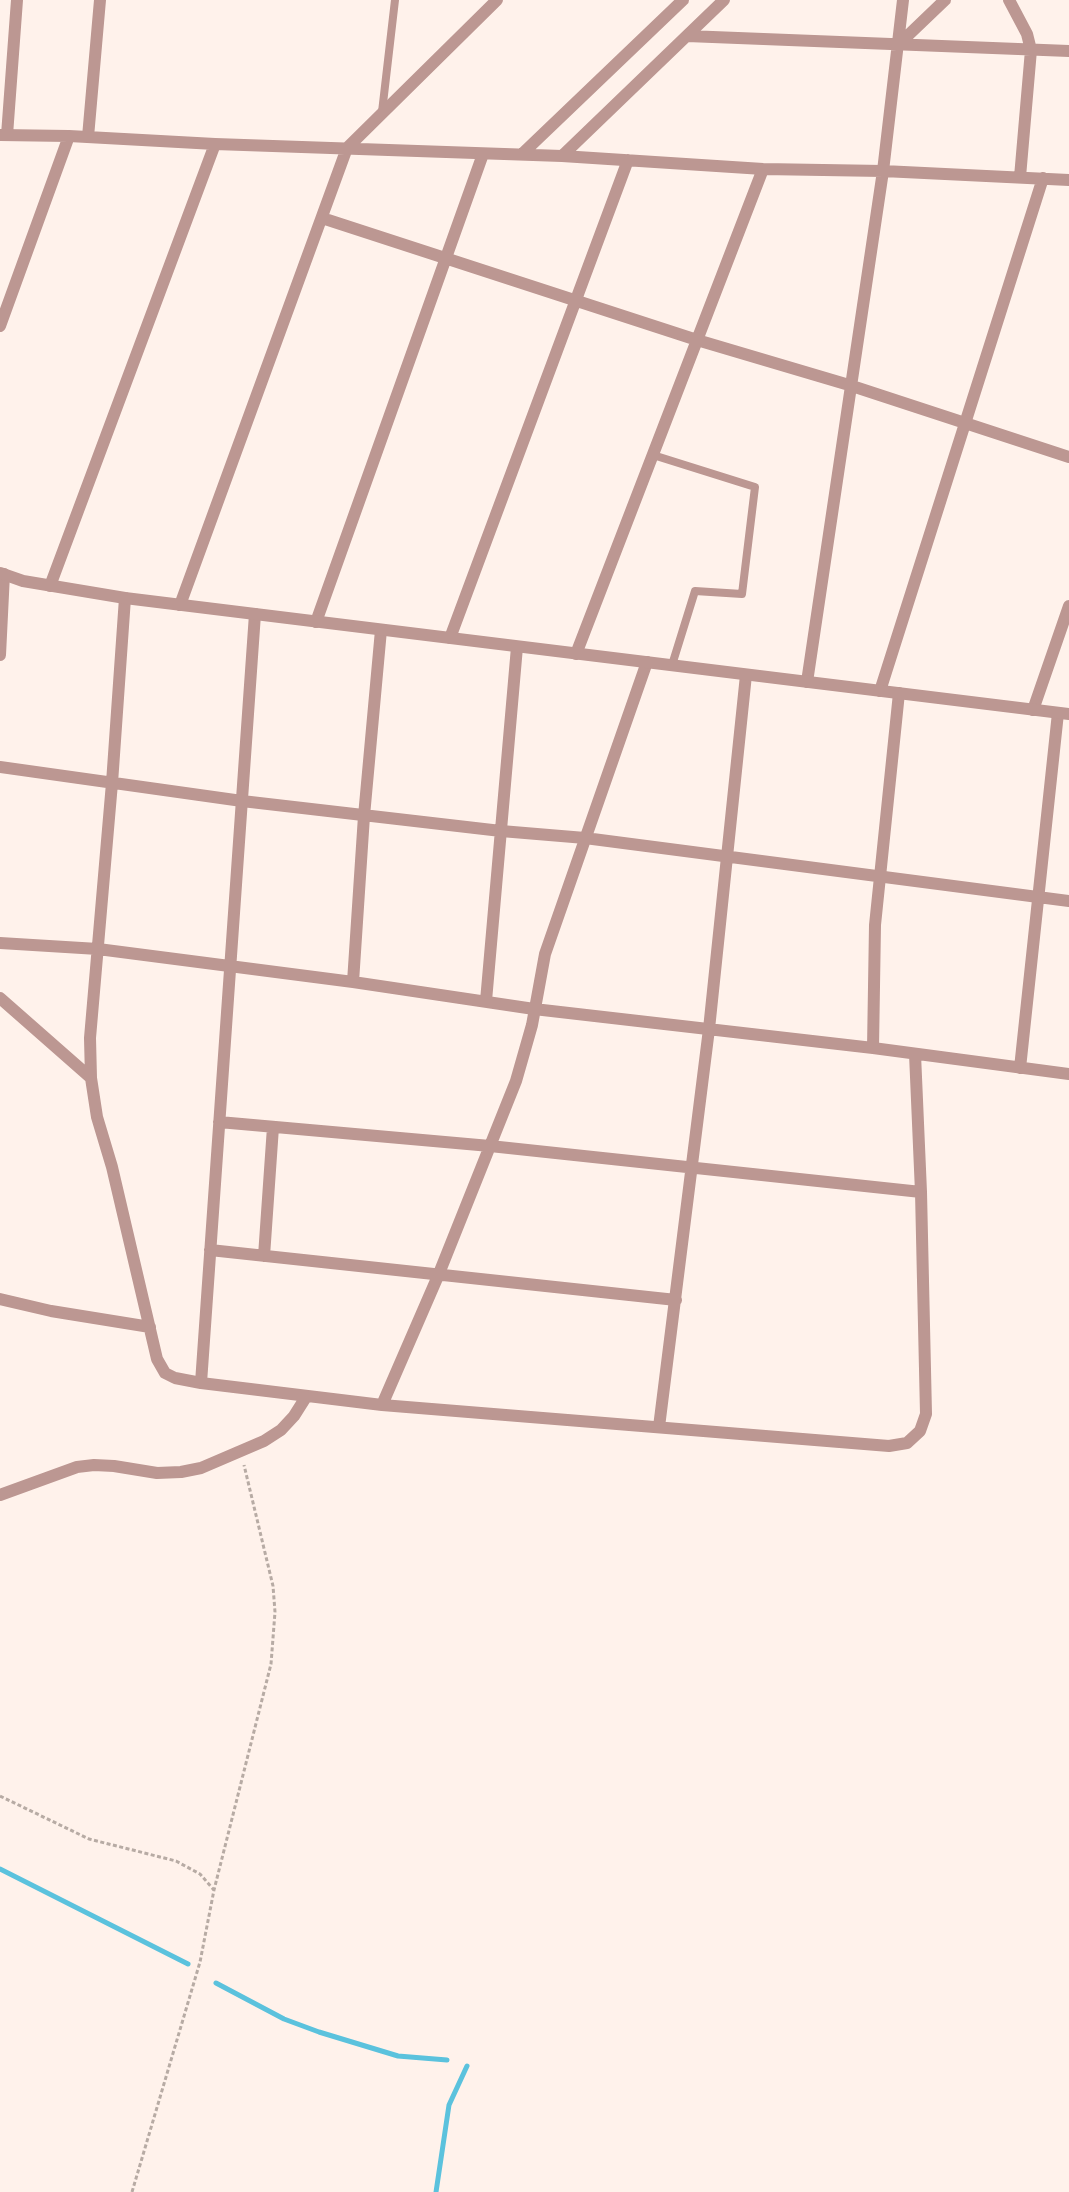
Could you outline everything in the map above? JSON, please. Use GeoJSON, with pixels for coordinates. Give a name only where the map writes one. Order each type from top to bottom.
{"type":"FeatureCollection","features":[{"type":"Feature","properties":{"kind":"street"},"geometry":{"type":"LineString","coordinates":[[17,0],[3,135],[522,154],[763,169],[883,171],[1069,180]]}},
{"type":"Feature","properties":{"kind":"street"},"geometry":{"type":"LineString","coordinates":[[88,137],[100,0]]}},
{"type":"Feature","properties":{"kind":"street"},"geometry":{"type":"LineString","coordinates":[[180,605],[347,148],[497,0]]}},
{"type":"Feature","properties":{"kind":"street"},"geometry":{"type":"LineString","coordinates":[[522,154],[683,0]]}},
{"type":"Feature","properties":{"kind":"street"},"geometry":{"type":"LineString","coordinates":[[562,156],[724,0]]}},
{"type":"Feature","properties":{"kind":"street"},"geometry":{"type":"LineString","coordinates":[[807,682],[883,171],[903,0]]}},
{"type":"Feature","properties":{"kind":"street"},"geometry":{"type":"LineString","coordinates":[[898,44],[945,0]]}},
{"type":"Feature","properties":{"kind":"street"},"geometry":{"type":"LineString","coordinates":[[1009,0],[1027,34],[1031,50],[1020,177]]}},
{"type":"Feature","properties":{"kind":"street"},"geometry":{"type":"LineString","coordinates":[[687,36],[1069,51]]}},
{"type":"Feature","properties":{"kind":"street"},"geometry":{"type":"LineString","coordinates":[[0,326],[69,136]]}},
{"type":"Feature","properties":{"kind":"street"},"geometry":{"type":"LineString","coordinates":[[50,586],[215,144]]}},
{"type":"Feature","properties":{"kind":"street"},"geometry":{"type":"LineString","coordinates":[[316,622],[483,154]]}},
{"type":"Feature","properties":{"kind":"street"},"geometry":{"type":"LineString","coordinates":[[450,638],[628,160]]}},
{"type":"Feature","properties":{"kind":"street"},"geometry":{"type":"LineString","coordinates":[[576,654],[763,169]]}},
{"type":"Feature","properties":{"kind":"street"},"geometry":{"type":"LineString","coordinates":[[880,691],[1043,178]]}},
{"type":"Feature","properties":{"kind":"street"},"geometry":{"type":"LineString","coordinates":[[322,218],[697,340],[850,385],[1069,458]]}},
{"type":"Feature","properties":{"kind":"street"},"geometry":{"type":"LineString","coordinates":[[0,655],[2,573],[22,581],[125,598],[1064,714],[1039,897],[1020,1068]]}},
{"type":"Feature","properties":{"kind":"street"},"geometry":{"type":"LineString","coordinates":[[125,598],[112,783],[90,1038],[91,1078],[97,1117],[112,1167],[157,1359],[165,1374],[201,1383],[382,1405],[898,1446],[914,1438],[924,1423],[926,1414],[922,1192],[916,1054]]}},
{"type":"Feature","properties":{"kind":"street"},"geometry":{"type":"LineString","coordinates":[[1034,710],[1069,606]]}},
{"type":"Feature","properties":{"kind":"street"},"geometry":{"type":"LineString","coordinates":[[201,1383],[255,614]]}},
{"type":"Feature","properties":{"kind":"street"},"geometry":{"type":"LineString","coordinates":[[353,982],[364,816],[381,630]]}},
{"type":"Feature","properties":{"kind":"street"},"geometry":{"type":"LineString","coordinates":[[486,1001],[517,646]]}},
{"type":"Feature","properties":{"kind":"street"},"geometry":{"type":"LineString","coordinates":[[382,1405],[438,1276],[516,1081],[532,1025],[545,954],[647,662]]}},
{"type":"Feature","properties":{"kind":"street"},"geometry":{"type":"LineString","coordinates":[[659,1427],[693,1169],[746,675]]}},
{"type":"Feature","properties":{"kind":"street"},"geometry":{"type":"LineString","coordinates":[[873,1048],[875,925],[878,876],[899,693]]}},
{"type":"Feature","properties":{"kind":"street"},"geometry":{"type":"LineString","coordinates":[[0,766],[242,802],[501,831],[585,838],[1069,901]]}},
{"type":"Feature","properties":{"kind":"street"},"geometry":{"type":"LineString","coordinates":[[0,943],[98,949],[353,982],[534,1009],[873,1048],[1069,1074]]}},
{"type":"Feature","properties":{"kind":"street"},"geometry":{"type":"LineString","coordinates":[[0,998],[91,1078]]}},
{"type":"Feature","properties":{"kind":"street"},"geometry":{"type":"LineString","coordinates":[[219,1122],[490,1146],[922,1192]]}},
{"type":"Feature","properties":{"kind":"street"},"geometry":{"type":"LineString","coordinates":[[264,1256],[273,1127]]}},
{"type":"Feature","properties":{"kind":"street"},"geometry":{"type":"LineString","coordinates":[[210,1250],[438,1276],[676,1300]]}},
{"type":"Feature","properties":{"kind":"street"},"geometry":{"type":"LineString","coordinates":[[0,1299],[51,1311],[150,1327]]}},
{"type":"Feature","properties":{"kind":"street"},"geometry":{"type":"LineString","coordinates":[[0,1495],[77,1467],[108,1466],[157,1473],[181,1472],[200,1468],[241,1452],[281,1430],[294,1416],[306,1397]]}},
{"type":"Feature","properties":{"kind":"lane"},"geometry":{"type":"LineString","coordinates":[[382,114],[395,0]]}},
{"type":"Feature","properties":{"kind":"lane"},"geometry":{"type":"LineString","coordinates":[[653,454],[755,487],[742,594],[695,591],[672,666]]}},
{"type":"Feature","properties":{"kind":"path"},"geometry":{"type":"LineString","coordinates":[[132,2192],[200,1962],[214,1890],[271,1664],[274,1640],[274,1586],[241,1452]]}},
{"type":"Feature","properties":{"kind":"path"},"geometry":{"type":"LineString","coordinates":[[0,1796],[89,1839],[176,1861],[200,1874],[214,1890]]}},
{"type":"Feature","properties":{"kind":"waterway"},"geometry":{"type":"LineString","coordinates":[[0,1869],[188,1964]]}},
{"type":"Feature","properties":{"kind":"waterway"},"geometry":{"type":"LineString","coordinates":[[216,1983],[284,2019],[319,2032],[398,2056],[447,2060]]}},
{"type":"Feature","properties":{"kind":"waterway"},"geometry":{"type":"LineString","coordinates":[[436,2192],[449,2105],[467,2066]]}}]}
